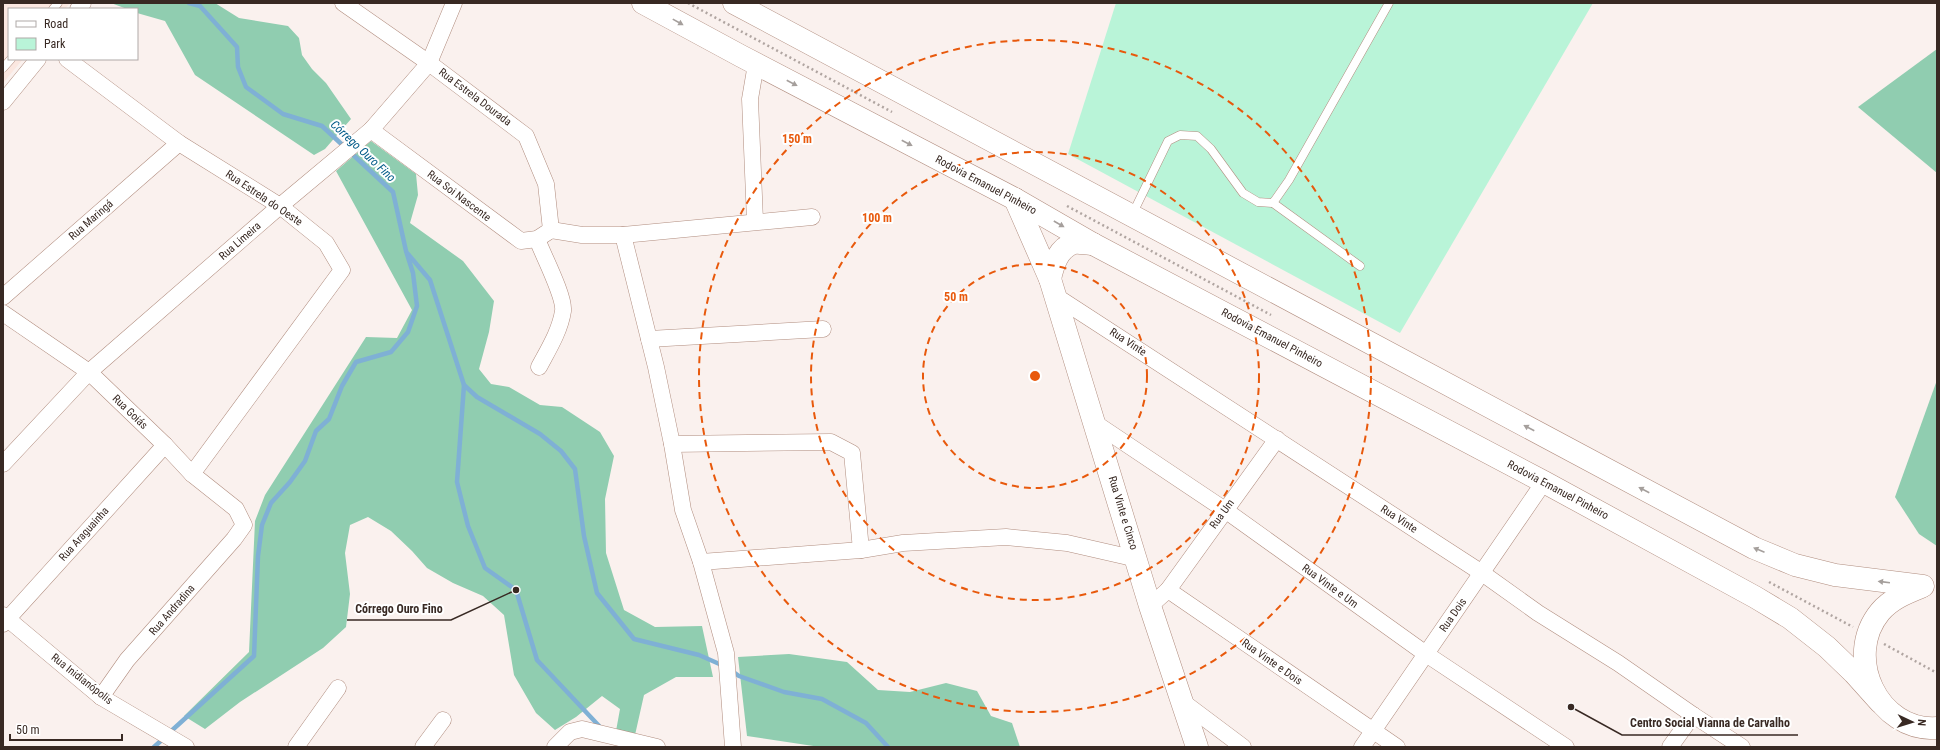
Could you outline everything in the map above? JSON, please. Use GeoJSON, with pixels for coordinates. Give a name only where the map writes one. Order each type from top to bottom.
{"type":"FeatureCollection","features":[{"type":"Feature","properties":{"kind":"main road","name":"Rodovia Emanuel Pinheiro"},"geometry":{"type":"LineString","coordinates":[[643,3],[756,64],[1015,199],[1093,244],[1544,482],[1755,597],[1790,618],[1839,658],[1854,672],[1880,702]]}},
{"type":"Feature","properties":{"kind":"main road"},"geometry":{"type":"LineString","coordinates":[[734,3],[1754,548],[1795,565],[1835,575],[1930,586]]}},
{"type":"Feature","properties":{"kind":"main road","name":"Rua Vinte e Cinco"},"geometry":{"type":"LineString","coordinates":[[1015,199],[1052,287],[1137,559],[1150,606],[1197,747]]}},
{"type":"Feature","properties":{"kind":"main road"},"geometry":{"type":"LineString","coordinates":[[1052,287],[1054,264],[1062,251],[1074,243],[1093,244]]}},
{"type":"Feature","properties":{"kind":"main road"},"geometry":{"type":"LineString","coordinates":[[1930,586],[1899,595],[1880,612],[1868,635],[1864,652],[1865,670],[1871,687],[1880,702],[1901,720],[1927,728],[1937,728]]}},
{"type":"Feature","properties":{"kind":"street","name":"Rua Estrela Dourada"},"geometry":{"type":"LineString","coordinates":[[343,3],[429,63],[526,136],[546,184],[551,230]]}},
{"type":"Feature","properties":{"kind":"street","name":"Rua Limeira"},"geometry":{"type":"LineString","coordinates":[[3,464],[89,372],[280,206],[371,130],[429,63],[454,3]]}},
{"type":"Feature","properties":{"kind":"street"},"geometry":{"type":"LineString","coordinates":[[3,102],[37,60]]}},
{"type":"Feature","properties":{"kind":"street","name":"Rua Estrela do Oeste"},"geometry":{"type":"LineString","coordinates":[[68,60],[179,143],[280,206],[326,242],[342,270],[192,474]]}},
{"type":"Feature","properties":{"kind":"street"},"geometry":{"type":"LineString","coordinates":[[755,221],[750,99],[756,64]]}},
{"type":"Feature","properties":{"kind":"street","name":"Rua Soi Nascente"},"geometry":{"type":"LineString","coordinates":[[371,130],[521,242],[537,239]]}},
{"type":"Feature","properties":{"kind":"street","name":"Rua Maringá"},"geometry":{"type":"LineString","coordinates":[[3,297],[179,143]]}},
{"type":"Feature","properties":{"kind":"street"},"geometry":{"type":"LineString","coordinates":[[539,367],[559,328],[564,310],[560,294],[537,239],[551,230],[582,235],[623,235],[755,221],[812,217]]}},
{"type":"Feature","properties":{"kind":"street"},"geometry":{"type":"LineString","coordinates":[[623,235],[650,339],[672,444],[683,510],[701,562],[726,653],[733,747]]}},
{"type":"Feature","properties":{"kind":"street","name":"Rua Vinte"},"geometry":{"type":"LineString","coordinates":[[1052,287],[1276,439],[1482,573],[1538,613],[1618,662],[1693,716],[1742,747]]}},
{"type":"Feature","properties":{"kind":"street","name":"Rua Goiás"},"geometry":{"type":"LineString","coordinates":[[3,313],[89,372],[165,445],[192,474],[236,509],[244,525]]}},
{"type":"Feature","properties":{"kind":"street"},"geometry":{"type":"LineString","coordinates":[[650,339],[823,329]]}},
{"type":"Feature","properties":{"kind":"street","name":"Rua Vinte e Um"},"geometry":{"type":"LineString","coordinates":[[1095,423],[1224,510],[1426,654],[1566,747]]}},
{"type":"Feature","properties":{"kind":"street","name":"Rua Um"},"geometry":{"type":"LineString","coordinates":[[1168,590],[1276,439]]}},
{"type":"Feature","properties":{"kind":"street"},"geometry":{"type":"LineString","coordinates":[[672,444],[831,442],[852,453],[861,550]]}},
{"type":"Feature","properties":{"kind":"street","name":"Rua Araguainha"},"geometry":{"type":"LineString","coordinates":[[4,619],[165,445]]}},
{"type":"Feature","properties":{"kind":"street","name":"Rua Dois"},"geometry":{"type":"LineString","coordinates":[[1362,747],[1544,482]]}},
{"type":"Feature","properties":{"kind":"street","name":"Rua Andradina"},"geometry":{"type":"LineString","coordinates":[[101,697],[127,660],[234,539],[244,525]]}},
{"type":"Feature","properties":{"kind":"street"},"geometry":{"type":"LineString","coordinates":[[701,562],[861,550],[903,543],[1006,537],[1067,543],[1137,559]]}},
{"type":"Feature","properties":{"kind":"street"},"geometry":{"type":"LineString","coordinates":[[1150,606],[1168,590]]}},
{"type":"Feature","properties":{"kind":"street","name":"Rua Vinte e Dois"},"geometry":{"type":"LineString","coordinates":[[1168,590],[1397,747]]}},
{"type":"Feature","properties":{"kind":"street","name":"Rua Inidianópolis"},"geometry":{"type":"LineString","coordinates":[[4,619],[101,697],[181,744]]}},
{"type":"Feature","properties":{"kind":"street"},"geometry":{"type":"LineString","coordinates":[[296,747],[338,688]]}},
{"type":"Feature","properties":{"kind":"street"},"geometry":{"type":"LineString","coordinates":[[1183,702],[1243,747]]}},
{"type":"Feature","properties":{"kind":"street"},"geometry":{"type":"LineString","coordinates":[[1670,747],[1693,716]]}},
{"type":"Feature","properties":{"kind":"street"},"geometry":{"type":"LineString","coordinates":[[423,747],[444,720]]}},
{"type":"Feature","properties":{"kind":"street"},"geometry":{"type":"LineString","coordinates":[[554,747],[570,732],[582,730],[657,747]]}},
{"type":"Feature","properties":{"kind":"lane"},"geometry":{"type":"LineString","coordinates":[[1273,203],[1289,180],[1387,5]]}},
{"type":"Feature","properties":{"kind":"lane"},"geometry":{"type":"LineString","coordinates":[[3,68],[10,60]]}},
{"type":"Feature","properties":{"kind":"lane"},"geometry":{"type":"LineString","coordinates":[[1132,216],[1168,141],[1180,135],[1198,136],[1211,149],[1243,193],[1258,202],[1273,203],[1360,266]]}},
{"type":"Feature","properties":{"kind":"shaded area"},"geometry":{"type":"Polygon","coordinates":[[[3,3],[70,3],[66,8],[8,8],[8,60],[22,60],[3,83],[3,3]]]}},
{"type":"Feature","properties":{"kind":"green space"},"geometry":{"type":"Polygon","coordinates":[[[111,3],[215,3],[239,18],[288,26],[299,38],[302,55],[312,69],[326,83],[351,119],[325,149],[314,155],[195,75],[165,21],[138,13],[138,8],[124,8],[111,3]]]}},
{"type":"Feature","properties":{"kind":"green space"},"geometry":{"type":"Polygon","coordinates":[[[1116,3],[1593,3],[1400,333],[1068,154],[1116,3]]]}},
{"type":"Feature","properties":{"kind":"green space"},"geometry":{"type":"Polygon","coordinates":[[[1937,49],[1937,173],[1858,107],[1937,49]]]}},
{"type":"Feature","properties":{"kind":"green space"},"geometry":{"type":"Polygon","coordinates":[[[371,141],[416,174],[418,195],[410,223],[463,261],[494,301],[489,332],[479,369],[491,384],[509,387],[540,405],[562,407],[600,432],[614,456],[605,499],[606,553],[624,610],[655,627],[702,626],[713,677],[676,677],[644,695],[635,735],[616,731],[620,709],[602,696],[576,717],[555,730],[536,713],[514,675],[504,615],[483,596],[453,583],[427,568],[391,531],[368,517],[350,525],[345,553],[350,594],[346,627],[323,648],[240,702],[205,729],[184,716],[249,652],[255,521],[265,495],[366,337],[397,338],[412,310],[336,171],[371,141]]]}},
{"type":"Feature","properties":{"kind":"green space"},"geometry":{"type":"Polygon","coordinates":[[[1937,380],[1937,546],[1919,534],[1895,497],[1937,380]]]}},
{"type":"Feature","properties":{"kind":"green space"},"geometry":{"type":"Polygon","coordinates":[[[789,654],[847,662],[878,690],[910,692],[946,683],[977,691],[991,716],[1012,723],[1020,747],[820,747],[747,736],[738,657],[789,654]]]}},
{"type":"Feature","properties":{"kind":"waterway"},"geometry":{"type":"LineString","coordinates":[[169,733],[254,656],[258,556],[262,525],[271,503],[290,482],[305,461],[316,431],[329,419],[342,386],[356,362],[391,352],[408,332],[417,306],[413,273],[406,251],[393,192],[322,126],[283,114],[246,87],[238,67],[237,47],[200,6],[189,3]]}},
{"type":"Feature","properties":{"kind":"waterway","name":"Córrego Ouro Fino"},"geometry":{"type":"LineString","coordinates":[[408,254],[430,280],[464,385],[457,482],[468,526],[485,568],[516,590],[537,660],[601,728]]}},
{"type":"Feature","properties":{"kind":"waterway"},"geometry":{"type":"LineString","coordinates":[[464,385],[477,397],[540,434],[561,451],[575,469],[584,536],[597,593],[634,639],[699,655],[724,666]]}},
{"type":"Feature","properties":{"kind":"waterway"},"geometry":{"type":"LineString","coordinates":[[732,671],[739,676],[784,692],[822,699],[866,723],[888,747]]}},
{"type":"Feature","properties":{"kind":"waterway"},"geometry":{"type":"LineString","coordinates":[[154,747],[164,738]]}},
{"type":"Feature","properties":{"kind":"place","name":"Córrego Ouro Fino"},"geometry":{"type":"Point","coordinates":[516,590]}},
{"type":"Feature","properties":{"kind":"place","name":"Centro Social Vianna de Carvalho"},"geometry":{"type":"Point","coordinates":[1571,707]}}]}
